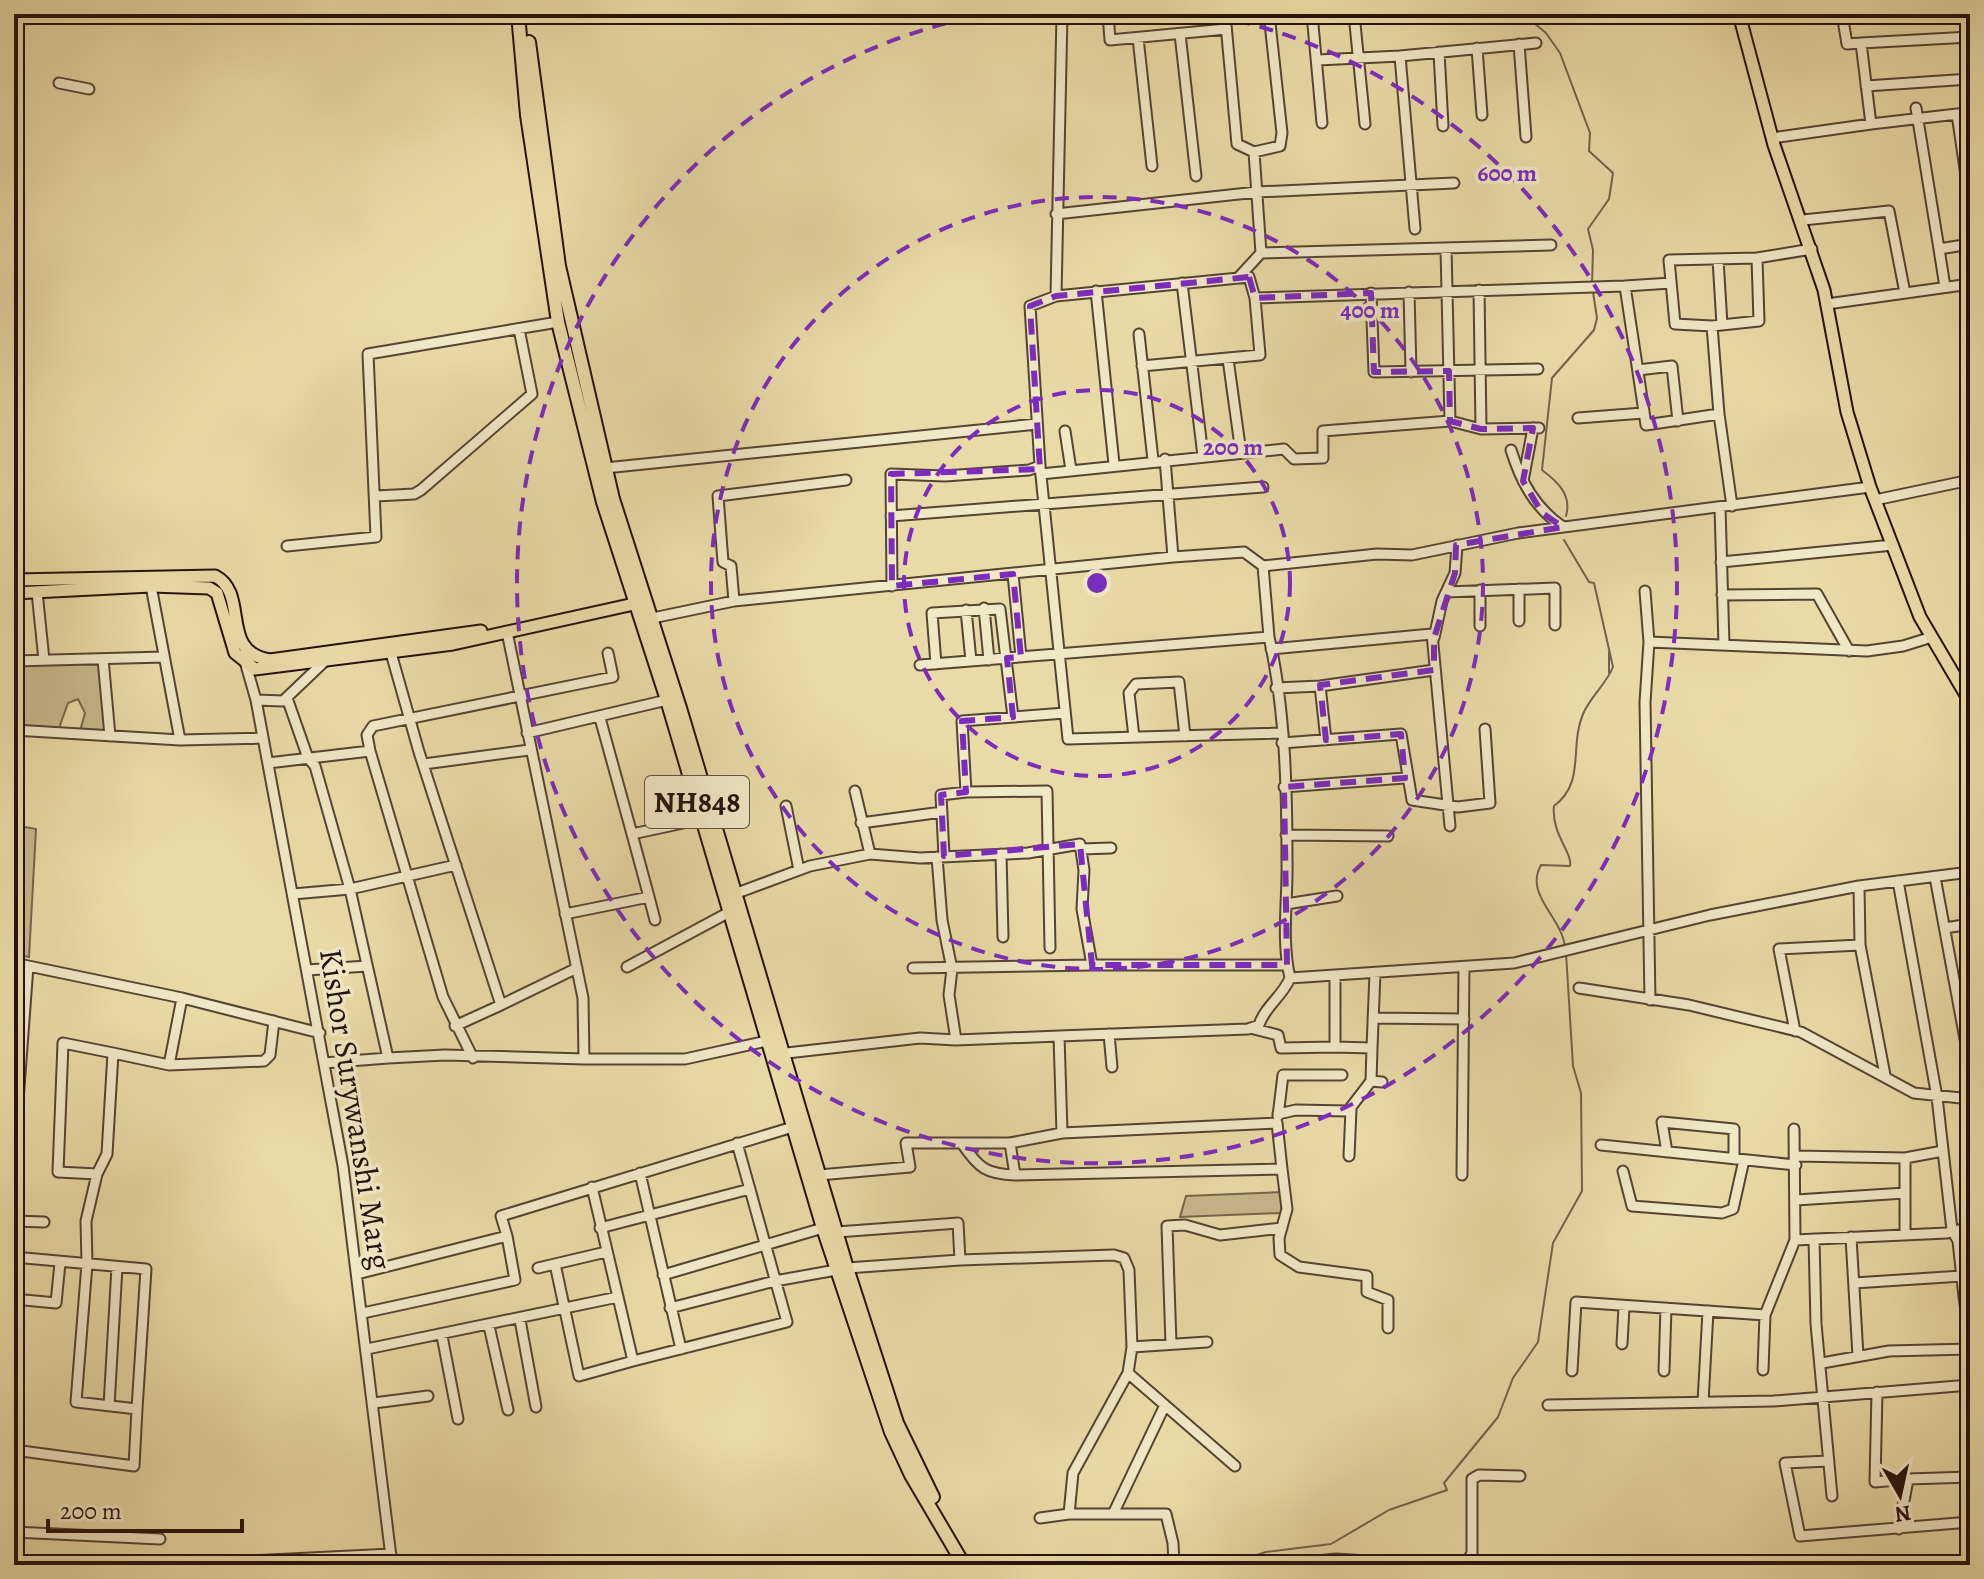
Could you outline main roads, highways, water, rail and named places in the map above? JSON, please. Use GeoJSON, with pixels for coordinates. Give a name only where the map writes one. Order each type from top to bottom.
{"type":"FeatureCollection","features":[{"type":"Feature","properties":{"kind":"highway","name":"NH848"},"geometry":{"type":"LineString","coordinates":[[518,14],[527,115],[558,322],[603,502],[661,667],[798,1125],[823,1228],[842,1269],[903,1438],[973,1565]]}},
{"type":"Feature","properties":{"kind":"highway","name":"NH848"},"geometry":{"type":"LineString","coordinates":[[526,14],[559,266],[638,600]]}},
{"type":"Feature","properties":{"kind":"highway","name":"NH848"},"geometry":{"type":"LineString","coordinates":[[661,667],[667,700],[702,819],[730,896]]}},
{"type":"Feature","properties":{"kind":"highway","name":"NH848"},"geometry":{"type":"LineString","coordinates":[[798,1125],[819,1175],[837,1232],[842,1269],[897,1447],[964,1565]]}},
{"type":"Feature","properties":{"kind":"main road"},"geometry":{"type":"LineString","coordinates":[[1739,14],[1772,138],[1812,249],[1827,304],[1847,412],[1870,487],[1920,617],[1970,702]]}},
{"type":"Feature","properties":{"kind":"main road"},"geometry":{"type":"LineString","coordinates":[[14,580],[215,576],[228,589],[238,634],[248,659]]}},
{"type":"Feature","properties":{"kind":"main road"},"geometry":{"type":"LineString","coordinates":[[14,593],[151,586],[209,588],[217,593],[233,650],[273,669],[391,653],[507,632],[638,600]]}},
{"type":"Feature","properties":{"kind":"main road"},"geometry":{"type":"LineString","coordinates":[[248,659],[270,660],[434,640],[638,600]]}},
{"type":"Feature","properties":{"kind":"waterway"},"geometry":{"type":"LineString","coordinates":[[1523,14],[1546,33],[1560,53],[1590,133],[1589,151],[1613,173],[1609,199],[1588,229],[1593,250],[1592,285]]}},
{"type":"Feature","properties":{"kind":"waterway"},"geometry":{"type":"LineString","coordinates":[[1566,516],[1565,495],[1542,470],[1552,378],[1594,330],[1597,318],[1593,292]]}},
{"type":"Feature","properties":{"kind":"waterway"},"geometry":{"type":"LineString","coordinates":[[1564,540],[1589,582],[1594,583],[1613,667],[1583,714],[1574,775],[1564,797],[1554,806],[1556,825],[1570,866],[1541,865],[1537,876],[1540,896],[1558,926],[1565,947]]}},
{"type":"Feature","properties":{"kind":"waterway"},"geometry":{"type":"LineString","coordinates":[[1609,652],[1609,673]]}},
{"type":"Feature","properties":{"kind":"waterway"},"geometry":{"type":"LineString","coordinates":[[1240,1565],[1244,1559],[1266,1552],[1331,1544],[1389,1510],[1447,1490],[1444,1483],[1498,1417],[1513,1378],[1538,1342],[1553,1243],[1582,1191],[1581,1093],[1573,1066],[1566,953]]}}]}
